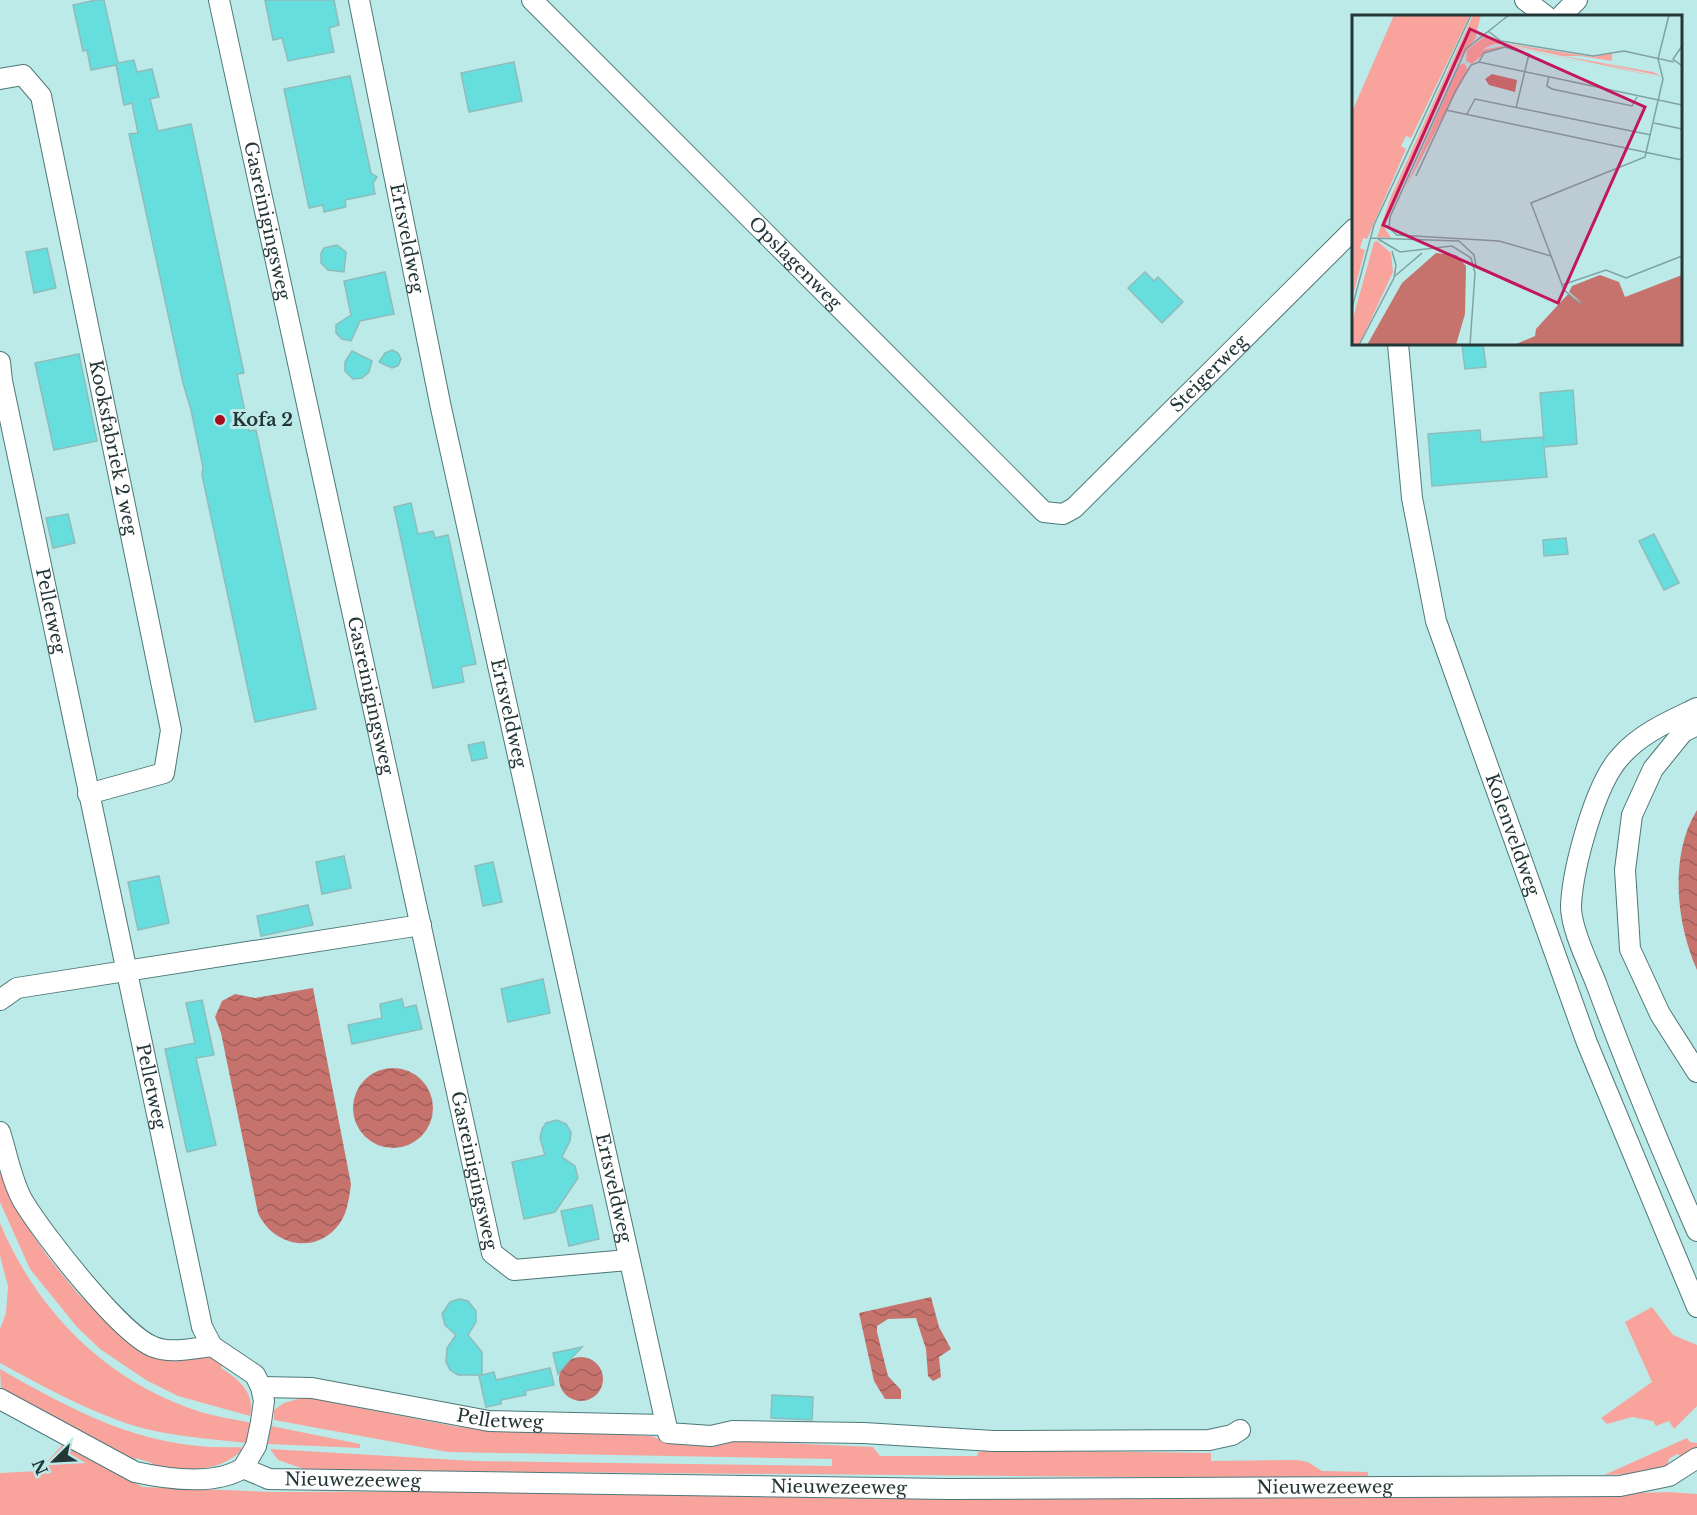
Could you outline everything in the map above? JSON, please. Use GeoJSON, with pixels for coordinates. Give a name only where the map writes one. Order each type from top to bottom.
{"type":"FeatureCollection","features":[{"type":"Feature","properties":{"kind":"lane","name":"Gasreinigingsweg"},"geometry":{"type":"LineString","coordinates":[[219,0],[492,1253],[514,1270],[628,1260]]}},
{"type":"Feature","properties":{"kind":"lane","name":"Ertsveldweg"},"geometry":{"type":"LineString","coordinates":[[359,0],[441,408],[664,1425]]}},
{"type":"Feature","properties":{"kind":"lane","name":"Opslagenweg"},"geometry":{"type":"LineString","coordinates":[[531,0],[1044,512],[1063,514]]}},
{"type":"Feature","properties":{"kind":"lane"},"geometry":{"type":"LineString","coordinates":[[1525,0],[1545,15]]}},
{"type":"Feature","properties":{"kind":"lane"},"geometry":{"type":"LineString","coordinates":[[1562,15],[1576,0]]}},
{"type":"Feature","properties":{"kind":"lane","name":"Kooksfabriek 2 weg"},"geometry":{"type":"LineString","coordinates":[[0,79],[23,75],[41,96],[171,730],[164,773],[88,794]]}},
{"type":"Feature","properties":{"kind":"lane","name":"Steigerweg"},"geometry":{"type":"LineString","coordinates":[[1063,514],[1074,508],[1352,231]]}},
{"type":"Feature","properties":{"kind":"lane","name":"Kolenveldweg"},"geometry":{"type":"LineString","coordinates":[[1398,345],[1412,498],[1436,621],[1587,1044],[1697,1308]]}},
{"type":"Feature","properties":{"kind":"lane","name":"Pelletweg"},"geometry":{"type":"LineString","coordinates":[[0,362],[2,381],[196,1304],[202,1327],[212,1346]]}},
{"type":"Feature","properties":{"kind":"lane"},"geometry":{"type":"LineString","coordinates":[[1697,708],[1655,728],[1620,756],[1602,785],[1582,847],[1571,907],[1581,943],[1634,1087],[1697,1231]]}},
{"type":"Feature","properties":{"kind":"lane"},"geometry":{"type":"LineString","coordinates":[[1697,725],[1683,732],[1653,770],[1632,815],[1625,870],[1630,949],[1660,1014],[1697,1072]]}},
{"type":"Feature","properties":{"kind":"lane"},"geometry":{"type":"LineString","coordinates":[[0,1000],[17,988],[421,925]]}},
{"type":"Feature","properties":{"kind":"lane"},"geometry":{"type":"LineString","coordinates":[[0,1132],[22,1200],[82,1280],[135,1336],[153,1347],[173,1351],[212,1346],[255,1375],[264,1401],[256,1446],[243,1468],[221,1478],[157,1477],[135,1472],[0,1399]]}},
{"type":"Feature","properties":{"kind":"lane","name":"Pelletweg"},"geometry":{"type":"LineString","coordinates":[[261,1388],[312,1388],[489,1421],[664,1425],[668,1433],[711,1436],[745,1431],[864,1433],[993,1441],[1209,1440],[1232,1435],[1240,1430]]}},
{"type":"Feature","properties":{"kind":"lane","name":"Nieuwezeeweg"},"geometry":{"type":"LineString","coordinates":[[243,1468],[269,1479],[865,1488],[1610,1486],[1669,1476],[1697,1458]]}},
{"type":"Feature","properties":{"kind":"shaded area"},"geometry":{"type":"Polygon","coordinates":[[[0,1169],[30,1231],[79,1295],[124,1337],[195,1357],[211,1358],[222,1365],[221,1368],[245,1388],[251,1401],[250,1416],[178,1396],[146,1380],[100,1349],[77,1327],[30,1269],[0,1202],[0,1169]]]}},
{"type":"Feature","properties":{"kind":"shaded area"},"geometry":{"type":"Polygon","coordinates":[[[0,1223],[15,1255],[34,1286],[55,1314],[80,1340],[106,1363],[136,1383],[167,1399],[207,1414],[251,1423],[246,1443],[182,1436],[135,1426],[74,1402],[0,1363],[0,1329],[6,1313],[8,1286],[0,1256],[0,1223]]]}},
{"type":"Feature","properties":{"kind":"shaded area"},"geometry":{"type":"Polygon","coordinates":[[[1652,1307],[1673,1335],[1697,1345],[1697,1406],[1674,1429],[1669,1421],[1656,1426],[1653,1421],[1632,1417],[1607,1424],[1601,1418],[1652,1382],[1625,1322],[1652,1307]]]}},
{"type":"Feature","properties":{"kind":"shaded area"},"geometry":{"type":"Polygon","coordinates":[[[0,1369],[86,1415],[144,1436],[207,1447],[241,1447],[241,1451],[222,1463],[200,1469],[152,1466],[152,1463],[136,1458],[134,1461],[1,1389],[0,1369]]]}},
{"type":"Feature","properties":{"kind":"shaded area"},"geometry":{"type":"Polygon","coordinates":[[[305,1397],[458,1427],[651,1436],[693,1446],[737,1441],[873,1447],[880,1456],[977,1456],[978,1452],[990,1450],[1211,1453],[1211,1461],[1297,1460],[1308,1462],[1322,1471],[1368,1472],[1368,1479],[307,1470],[278,1460],[270,1449],[474,1461],[832,1466],[832,1459],[448,1452],[274,1420],[274,1410],[284,1403],[305,1397]]]}},
{"type":"Feature","properties":{"kind":"shaded area"},"geometry":{"type":"Polygon","coordinates":[[[271,1426],[360,1444],[360,1448],[268,1444],[271,1426]]]}},
{"type":"Feature","properties":{"kind":"shaded area"},"geometry":{"type":"Polygon","coordinates":[[[1687,1438],[1690,1442],[1697,1443],[1697,1451],[1686,1459],[1677,1454],[1669,1459],[1666,1469],[1641,1474],[1604,1475],[1687,1438]]]}},
{"type":"Feature","properties":{"kind":"shaded area"},"geometry":{"type":"Polygon","coordinates":[[[62,1445],[143,1487],[274,1492],[1541,1496],[1668,1492],[1697,1494],[1697,1515],[0,1515],[0,1473],[39,1471],[62,1445]]]}},
{"type":"Feature","properties":{"kind":"water"},"geometry":{"type":"Polygon","coordinates":[[[1697,810],[1697,970],[1684,932],[1680,911],[1679,868],[1682,847],[1697,810]]]}},
{"type":"Feature","properties":{"kind":"water"},"geometry":{"type":"Polygon","coordinates":[[[313,988],[351,1184],[347,1208],[340,1224],[326,1236],[304,1243],[293,1242],[273,1232],[264,1224],[258,1213],[221,1033],[215,1017],[222,1001],[235,994],[255,998],[313,988]]]}},
{"type":"Feature","properties":{"kind":"water"},"geometry":{"type":"Polygon","coordinates":[[[385,1068],[401,1068],[422,1079],[433,1100],[433,1116],[422,1137],[401,1148],[385,1148],[371,1142],[359,1130],[353,1116],[353,1100],[359,1086],[371,1074],[385,1068]]]}},
{"type":"Feature","properties":{"kind":"water"},"geometry":{"type":"Polygon","coordinates":[[[931,1297],[939,1327],[951,1349],[939,1357],[941,1377],[933,1381],[928,1376],[926,1349],[916,1318],[888,1319],[877,1326],[877,1332],[888,1376],[901,1390],[901,1399],[885,1399],[874,1381],[859,1313],[931,1297]]]}},
{"type":"Feature","properties":{"kind":"water"},"geometry":{"type":"Polygon","coordinates":[[[581,1357],[597,1363],[603,1379],[597,1395],[581,1401],[565,1395],[559,1379],[565,1363],[581,1357]]]}},
{"type":"Feature","properties":{"kind":"building","name":"Kofa 2"},"geometry":{"type":"Polygon","coordinates":[[[104,0],[118,63],[134,60],[137,72],[152,69],[159,97],[150,99],[158,131],[191,124],[244,373],[237,374],[249,431],[256,430],[316,709],[255,722],[202,475],[203,467],[191,410],[183,383],[129,134],[138,133],[132,103],[124,105],[116,65],[91,70],[87,50],[83,51],[73,5],[104,0]]]}},
{"type":"Feature","properties":{"kind":"building"},"geometry":{"type":"Polygon","coordinates":[[[265,0],[334,0],[339,25],[329,28],[334,52],[288,61],[282,38],[273,40],[265,0]]]}},
{"type":"Feature","properties":{"kind":"building"},"geometry":{"type":"Polygon","coordinates":[[[514,62],[522,101],[469,112],[461,73],[514,62]]]}},
{"type":"Feature","properties":{"kind":"building"},"geometry":{"type":"Polygon","coordinates":[[[350,76],[371,173],[377,177],[373,183],[375,194],[345,200],[346,207],[324,212],[323,205],[309,208],[284,89],[350,76]]]}},
{"type":"Feature","properties":{"kind":"building"},"geometry":{"type":"Polygon","coordinates":[[[337,245],[346,252],[344,272],[328,270],[321,263],[321,253],[324,248],[337,245]]]}},
{"type":"Feature","properties":{"kind":"building"},"geometry":{"type":"Polygon","coordinates":[[[47,248],[56,288],[34,293],[26,252],[47,248]]]}},
{"type":"Feature","properties":{"kind":"building"},"geometry":{"type":"Polygon","coordinates":[[[385,272],[394,314],[360,321],[351,341],[342,339],[336,333],[336,325],[351,315],[344,281],[385,272]]]}},
{"type":"Feature","properties":{"kind":"building"},"geometry":{"type":"Polygon","coordinates":[[[1145,272],[1154,281],[1158,277],[1183,302],[1162,323],[1128,288],[1145,272]]]}},
{"type":"Feature","properties":{"kind":"building"},"geometry":{"type":"Polygon","coordinates":[[[1462,345],[1483,345],[1486,367],[1465,369],[1462,345]]]}},
{"type":"Feature","properties":{"kind":"building"},"geometry":{"type":"Polygon","coordinates":[[[392,350],[398,353],[401,359],[398,366],[392,368],[379,362],[385,353],[392,350]]]}},
{"type":"Feature","properties":{"kind":"building"},"geometry":{"type":"Polygon","coordinates":[[[352,351],[372,361],[369,372],[362,378],[353,379],[345,371],[345,362],[352,351]]]}},
{"type":"Feature","properties":{"kind":"building"},"geometry":{"type":"Polygon","coordinates":[[[79,354],[97,441],[54,450],[35,363],[79,354]]]}},
{"type":"Feature","properties":{"kind":"building"},"geometry":{"type":"Polygon","coordinates":[[[1573,390],[1577,444],[1544,447],[1547,477],[1432,486],[1428,434],[1480,430],[1481,442],[1543,437],[1544,441],[1540,393],[1573,390]]]}},
{"type":"Feature","properties":{"kind":"building"},"geometry":{"type":"Polygon","coordinates":[[[411,503],[418,534],[433,531],[435,538],[448,535],[476,664],[461,667],[464,682],[433,688],[394,507],[411,503]]]}},
{"type":"Feature","properties":{"kind":"building"},"geometry":{"type":"Polygon","coordinates":[[[68,514],[75,543],[53,548],[46,518],[68,514]]]}},
{"type":"Feature","properties":{"kind":"building"},"geometry":{"type":"Polygon","coordinates":[[[1654,534],[1679,583],[1664,590],[1639,541],[1654,534]]]}},
{"type":"Feature","properties":{"kind":"building"},"geometry":{"type":"Polygon","coordinates":[[[1566,538],[1568,554],[1544,556],[1543,540],[1566,538]]]}},
{"type":"Feature","properties":{"kind":"building"},"geometry":{"type":"Polygon","coordinates":[[[484,742],[487,758],[472,761],[468,745],[484,742]]]}},
{"type":"Feature","properties":{"kind":"building"},"geometry":{"type":"Polygon","coordinates":[[[344,856],[351,888],[322,894],[316,862],[344,856]]]}},
{"type":"Feature","properties":{"kind":"building"},"geometry":{"type":"Polygon","coordinates":[[[493,862],[502,902],[483,906],[475,866],[493,862]]]}},
{"type":"Feature","properties":{"kind":"building"},"geometry":{"type":"Polygon","coordinates":[[[159,876],[169,923],[138,930],[128,882],[159,876]]]}},
{"type":"Feature","properties":{"kind":"building"},"geometry":{"type":"Polygon","coordinates":[[[308,905],[313,925],[261,936],[257,916],[308,905]]]}},
{"type":"Feature","properties":{"kind":"building"},"geometry":{"type":"Polygon","coordinates":[[[543,979],[550,1013],[508,1022],[501,989],[543,979]]]}},
{"type":"Feature","properties":{"kind":"building"},"geometry":{"type":"Polygon","coordinates":[[[402,999],[404,1008],[416,1005],[422,1029],[352,1044],[348,1025],[382,1018],[380,1004],[402,999]]]}},
{"type":"Feature","properties":{"kind":"building"},"geometry":{"type":"Polygon","coordinates":[[[202,1000],[214,1055],[196,1058],[216,1145],[187,1152],[165,1049],[195,1043],[186,1003],[202,1000]]]}},
{"type":"Feature","properties":{"kind":"building"},"geometry":{"type":"Polygon","coordinates":[[[557,1120],[566,1124],[571,1132],[570,1141],[562,1157],[575,1166],[578,1178],[555,1212],[524,1219],[512,1162],[545,1155],[540,1138],[542,1129],[546,1123],[557,1120]]]}},
{"type":"Feature","properties":{"kind":"building"},"geometry":{"type":"Polygon","coordinates":[[[592,1205],[599,1239],[569,1246],[561,1211],[592,1205]]]}},
{"type":"Feature","properties":{"kind":"building"},"geometry":{"type":"Polygon","coordinates":[[[459,1299],[468,1301],[476,1311],[476,1322],[468,1335],[482,1352],[482,1375],[458,1375],[450,1370],[446,1362],[447,1348],[456,1335],[445,1325],[442,1314],[450,1302],[459,1299]]]}},
{"type":"Feature","properties":{"kind":"building"},"geometry":{"type":"Polygon","coordinates":[[[582,1347],[567,1363],[558,1374],[553,1353],[582,1347]]]}},
{"type":"Feature","properties":{"kind":"building"},"geometry":{"type":"Polygon","coordinates":[[[550,1368],[554,1385],[525,1391],[526,1395],[501,1400],[501,1404],[486,1407],[479,1376],[494,1372],[496,1380],[550,1368]]]}},
{"type":"Feature","properties":{"kind":"building"},"geometry":{"type":"Polygon","coordinates":[[[772,1395],[813,1397],[812,1420],[771,1418],[772,1395]]]}},
{"type":"Feature","properties":{"kind":"place","name":"Kofa 2"},"geometry":{"type":"Point","coordinates":[220,420]}}]}
